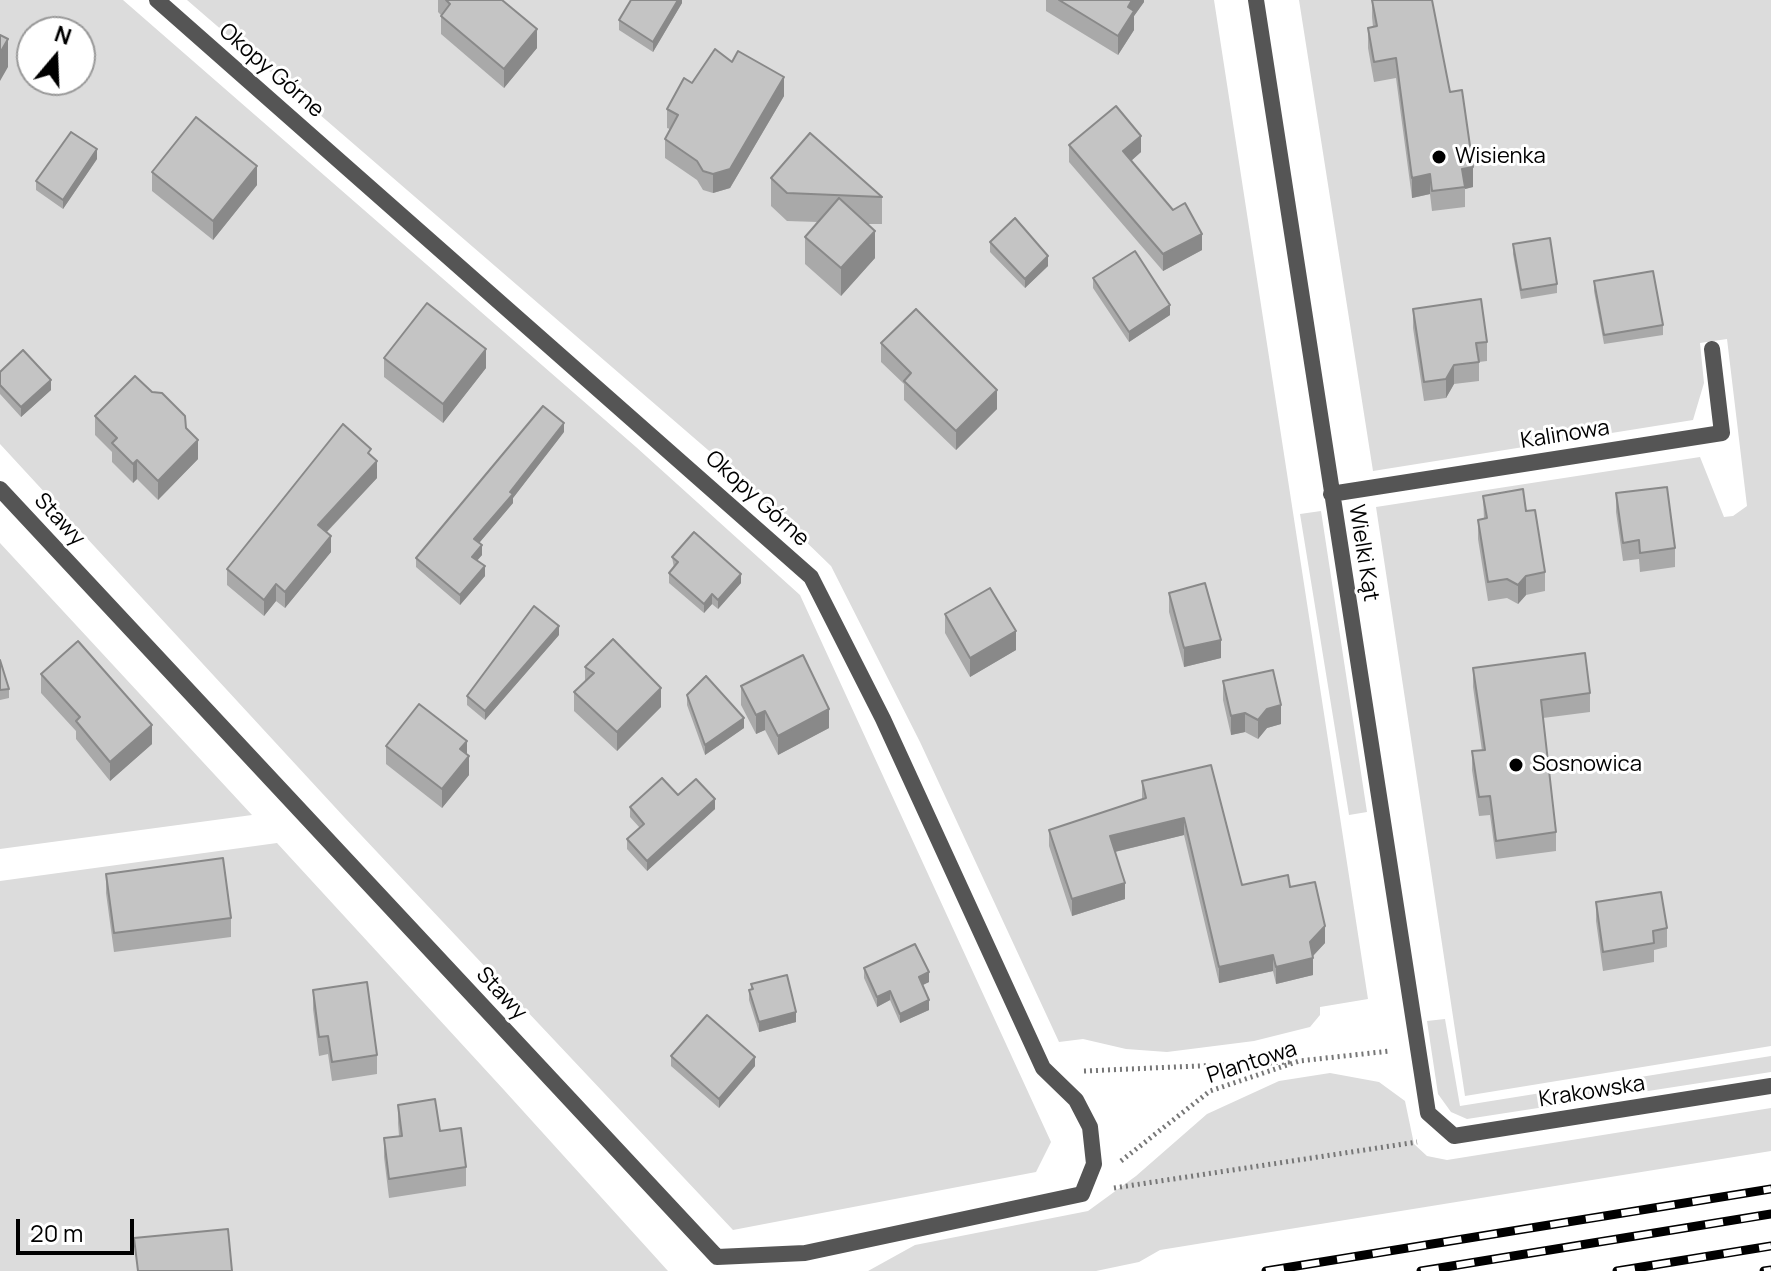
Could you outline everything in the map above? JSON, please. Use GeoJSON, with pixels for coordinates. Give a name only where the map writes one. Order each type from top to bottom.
{"type":"FeatureCollection","features":[{"type":"Feature","properties":{"kind":"street","name":"Okopy Górne"},"geometry":{"type":"LineString","coordinates":[[157,0],[811,577],[883,719],[1043,1068],[1076,1100],[1090,1127],[1094,1164],[1082,1194]]}},
{"type":"Feature","properties":{"kind":"street","name":"Wielki Kąt"},"geometry":{"type":"LineString","coordinates":[[1256,0],[1428,1113],[1454,1136]]}},
{"type":"Feature","properties":{"kind":"street","name":"Kalinowa"},"geometry":{"type":"LineString","coordinates":[[1331,494],[1722,433],[1712,349]]}},
{"type":"Feature","properties":{"kind":"street","name":"Stawy"},"geometry":{"type":"LineString","coordinates":[[0,489],[717,1257],[805,1253],[1082,1194]]}},
{"type":"Feature","properties":{"kind":"street","name":"Krakowska"},"geometry":{"type":"LineString","coordinates":[[1454,1136],[1771,1086]]}},
{"type":"Feature","properties":{"kind":"path","name":"Plantowa"},"geometry":{"type":"LineString","coordinates":[[1082,1194],[1210,1091],[1299,1061],[1418,1047]]}},
{"type":"Feature","properties":{"kind":"path"},"geometry":{"type":"LineString","coordinates":[[1043,1068],[1142,1071],[1299,1061]]}},
{"type":"Feature","properties":{"kind":"path"},"geometry":{"type":"LineString","coordinates":[[1082,1194],[1454,1136]]}},
{"type":"Feature","properties":{"kind":"shaded area"},"geometry":{"type":"Polygon","coordinates":[[[0,0],[123,0],[636,447],[800,595],[1051,1142],[1036,1172],[733,1230],[345,818],[0,444],[0,0]]]}},
{"type":"Feature","properties":{"kind":"shaded area"},"geometry":{"type":"Polygon","coordinates":[[[187,0],[1214,0],[1368,999],[1320,1007],[1320,1015],[1310,1027],[1254,1041],[1167,1052],[1126,1049],[1083,1039],[1059,1042],[920,742],[831,566],[737,475],[187,0]]]}},
{"type":"Feature","properties":{"kind":"shaded area"},"geometry":{"type":"Polygon","coordinates":[[[1299,0],[1771,0],[1771,1046],[1465,1096],[1376,507],[1700,457],[1724,517],[1733,516],[1747,506],[1727,339],[1700,343],[1704,383],[1693,420],[1373,471],[1299,0]]]}},
{"type":"Feature","properties":{"kind":"shaded area"},"geometry":{"type":"Polygon","coordinates":[[[1321,511],[1367,812],[1349,815],[1300,514],[1321,511]]]}},
{"type":"Feature","properties":{"kind":"shaded area"},"geometry":{"type":"Polygon","coordinates":[[[0,543],[252,815],[0,849],[0,543]]]}},
{"type":"Feature","properties":{"kind":"shaded area"},"geometry":{"type":"Polygon","coordinates":[[[277,843],[668,1271],[0,1271],[0,881],[277,843]]]}},
{"type":"Feature","properties":{"kind":"shaded area"},"geometry":{"type":"Polygon","coordinates":[[[1445,1019],[1460,1106],[1771,1056],[1771,1072],[1467,1119],[1451,1112],[1438,1094],[1427,1021],[1445,1019]]]}},
{"type":"Feature","properties":{"kind":"shaded area"},"geometry":{"type":"Polygon","coordinates":[[[1330,1073],[1379,1082],[1405,1101],[1414,1144],[1427,1156],[1447,1160],[1771,1108],[1771,1151],[1160,1250],[1139,1262],[1096,1271],[868,1271],[915,1245],[1088,1211],[1136,1176],[1207,1114],[1279,1081],[1330,1073]]]}},
{"type":"Feature","properties":{"kind":"building"},"geometry":{"type":"Polygon","coordinates":[[[446,0],[502,0],[537,29],[504,69],[441,16],[450,4],[446,0]]]}},
{"type":"Feature","properties":{"kind":"building"},"geometry":{"type":"Polygon","coordinates":[[[631,0],[678,0],[653,42],[619,20],[631,0]]]}},
{"type":"Feature","properties":{"kind":"building"},"geometry":{"type":"Polygon","coordinates":[[[1059,0],[1132,0],[1128,7],[1134,11],[1118,36],[1059,0]]]}},
{"type":"Feature","properties":{"kind":"building"},"geometry":{"type":"Polygon","coordinates":[[[1372,0],[1432,0],[1450,92],[1462,90],[1473,167],[1462,169],[1465,187],[1432,191],[1430,174],[1412,178],[1396,58],[1374,62],[1368,28],[1377,26],[1372,0]]]}},
{"type":"Feature","properties":{"kind":"building"},"geometry":{"type":"Polygon","coordinates":[[[0,35],[8,39],[0,53],[0,35]]]}},
{"type":"Feature","properties":{"kind":"building"},"geometry":{"type":"Polygon","coordinates":[[[715,49],[732,62],[738,51],[784,77],[730,169],[713,174],[703,171],[697,161],[665,139],[678,115],[667,109],[684,78],[692,83],[715,49]]]}},
{"type":"Feature","properties":{"kind":"building"},"geometry":{"type":"Polygon","coordinates":[[[1116,106],[1141,136],[1123,151],[1173,210],[1185,203],[1202,234],[1163,254],[1069,145],[1116,106]]]}},
{"type":"Feature","properties":{"kind":"building"},"geometry":{"type":"Polygon","coordinates":[[[196,117],[257,166],[213,221],[152,172],[196,117]]]}},
{"type":"Feature","properties":{"kind":"building"},"geometry":{"type":"Polygon","coordinates":[[[71,132],[97,149],[63,200],[36,181],[71,132]]]}},
{"type":"Feature","properties":{"kind":"building"},"geometry":{"type":"Polygon","coordinates":[[[810,133],[882,197],[787,193],[771,178],[810,133]]]}},
{"type":"Feature","properties":{"kind":"building"},"geometry":{"type":"Polygon","coordinates":[[[839,198],[875,231],[841,268],[805,237],[839,198]]]}},
{"type":"Feature","properties":{"kind":"building"},"geometry":{"type":"Polygon","coordinates":[[[1015,218],[1048,256],[1025,279],[990,242],[1015,218]]]}},
{"type":"Feature","properties":{"kind":"building"},"geometry":{"type":"Polygon","coordinates":[[[1550,238],[1557,284],[1521,290],[1513,244],[1550,238]]]}},
{"type":"Feature","properties":{"kind":"building"},"geometry":{"type":"Polygon","coordinates":[[[1135,251],[1170,305],[1129,332],[1093,278],[1135,251]]]}},
{"type":"Feature","properties":{"kind":"building"},"geometry":{"type":"Polygon","coordinates":[[[1653,271],[1663,325],[1604,335],[1594,281],[1653,271]]]}},
{"type":"Feature","properties":{"kind":"building"},"geometry":{"type":"Polygon","coordinates":[[[1481,299],[1487,342],[1476,343],[1479,362],[1454,365],[1446,379],[1424,382],[1413,309],[1481,299]]]}},
{"type":"Feature","properties":{"kind":"building"},"geometry":{"type":"Polygon","coordinates":[[[427,303],[486,349],[443,404],[384,358],[427,303]]]}},
{"type":"Feature","properties":{"kind":"building"},"geometry":{"type":"Polygon","coordinates":[[[916,309],[997,390],[956,431],[904,381],[911,373],[881,343],[916,309]]]}},
{"type":"Feature","properties":{"kind":"building"},"geometry":{"type":"Polygon","coordinates":[[[23,350],[51,380],[21,407],[0,385],[0,372],[23,350]]]}},
{"type":"Feature","properties":{"kind":"building"},"geometry":{"type":"Polygon","coordinates":[[[135,376],[152,392],[162,393],[185,416],[186,428],[198,440],[158,481],[137,460],[133,464],[112,443],[117,438],[95,416],[135,376]]]}},
{"type":"Feature","properties":{"kind":"building"},"geometry":{"type":"Polygon","coordinates":[[[543,406],[564,423],[510,492],[513,494],[474,539],[482,545],[472,557],[485,566],[460,595],[416,558],[543,406]]]}},
{"type":"Feature","properties":{"kind":"building"},"geometry":{"type":"Polygon","coordinates":[[[343,424],[371,449],[368,453],[377,461],[318,525],[331,536],[285,592],[276,584],[264,600],[227,569],[343,424]]]}},
{"type":"Feature","properties":{"kind":"building"},"geometry":{"type":"Polygon","coordinates":[[[1667,487],[1675,548],[1640,553],[1639,540],[1623,543],[1616,493],[1667,487]]]}},
{"type":"Feature","properties":{"kind":"building"},"geometry":{"type":"Polygon","coordinates":[[[1523,489],[1526,511],[1535,510],[1545,572],[1526,576],[1518,585],[1507,579],[1488,582],[1478,520],[1487,518],[1483,496],[1523,489]]]}},
{"type":"Feature","properties":{"kind":"building"},"geometry":{"type":"Polygon","coordinates":[[[694,532],[741,574],[718,600],[712,594],[704,604],[669,573],[678,562],[672,557],[694,532]]]}},
{"type":"Feature","properties":{"kind":"building"},"geometry":{"type":"Polygon","coordinates":[[[1205,583],[1221,640],[1184,648],[1169,593],[1205,583]]]}},
{"type":"Feature","properties":{"kind":"building"},"geometry":{"type":"Polygon","coordinates":[[[990,588],[1016,631],[970,658],[945,614],[990,588]]]}},
{"type":"Feature","properties":{"kind":"building"},"geometry":{"type":"Polygon","coordinates":[[[534,606],[559,626],[485,711],[467,696],[534,606]]]}},
{"type":"Feature","properties":{"kind":"building"},"geometry":{"type":"Polygon","coordinates":[[[613,639],[661,688],[617,732],[574,692],[594,673],[585,667],[613,639]]]}},
{"type":"Feature","properties":{"kind":"building"},"geometry":{"type":"Polygon","coordinates":[[[78,641],[152,725],[110,762],[76,721],[80,717],[41,674],[78,641]]]}},
{"type":"Feature","properties":{"kind":"building","name":"Sosnowica"},"geometry":{"type":"Polygon","coordinates":[[[1585,653],[1590,693],[1541,700],[1556,832],[1496,841],[1490,796],[1479,797],[1472,751],[1485,750],[1473,668],[1585,653]]]}},
{"type":"Feature","properties":{"kind":"building"},"geometry":{"type":"Polygon","coordinates":[[[803,655],[829,709],[778,736],[765,711],[756,715],[741,686],[803,655]]]}},
{"type":"Feature","properties":{"kind":"building"},"geometry":{"type":"Polygon","coordinates":[[[0,660],[9,689],[0,690],[0,660]]]}},
{"type":"Feature","properties":{"kind":"building"},"geometry":{"type":"Polygon","coordinates":[[[1273,670],[1281,705],[1267,709],[1258,720],[1245,713],[1231,716],[1223,681],[1273,670]]]}},
{"type":"Feature","properties":{"kind":"building"},"geometry":{"type":"Polygon","coordinates":[[[706,676],[744,718],[705,745],[687,695],[706,676]]]}},
{"type":"Feature","properties":{"kind":"building"},"geometry":{"type":"Polygon","coordinates":[[[419,704],[467,741],[460,749],[469,756],[442,789],[386,746],[419,704]]]}},
{"type":"Feature","properties":{"kind":"building"},"geometry":{"type":"Polygon","coordinates":[[[1211,765],[1242,885],[1288,875],[1290,887],[1315,882],[1325,926],[1310,942],[1313,958],[1276,967],[1273,955],[1219,967],[1184,818],[1110,836],[1125,883],[1072,899],[1049,830],[1146,798],[1142,781],[1211,765]]]}},
{"type":"Feature","properties":{"kind":"building"},"geometry":{"type":"Polygon","coordinates":[[[662,778],[678,795],[696,779],[715,799],[647,861],[627,839],[644,824],[630,807],[662,778]]]}},
{"type":"Feature","properties":{"kind":"building"},"geometry":{"type":"Polygon","coordinates":[[[223,858],[231,918],[114,933],[106,874],[223,858]]]}},
{"type":"Feature","properties":{"kind":"building"},"geometry":{"type":"Polygon","coordinates":[[[1661,892],[1667,928],[1653,931],[1654,943],[1603,952],[1596,902],[1661,892]]]}},
{"type":"Feature","properties":{"kind":"building"},"geometry":{"type":"Polygon","coordinates":[[[915,944],[929,972],[919,977],[929,1000],[900,1014],[890,991],[877,997],[864,968],[915,944]]]}},
{"type":"Feature","properties":{"kind":"building"},"geometry":{"type":"Polygon","coordinates":[[[787,975],[796,1012],[759,1022],[749,990],[753,989],[751,984],[787,975]]]}},
{"type":"Feature","properties":{"kind":"building"},"geometry":{"type":"Polygon","coordinates":[[[367,982],[377,1055],[332,1062],[328,1036],[319,1037],[313,990],[367,982]]]}},
{"type":"Feature","properties":{"kind":"building"},"geometry":{"type":"Polygon","coordinates":[[[707,1015],[755,1057],[719,1099],[671,1056],[707,1015]]]}},
{"type":"Feature","properties":{"kind":"building"},"geometry":{"type":"Polygon","coordinates":[[[435,1099],[440,1131],[461,1128],[466,1167],[389,1179],[384,1138],[402,1136],[398,1105],[435,1099]]]}},
{"type":"Feature","properties":{"kind":"building"},"geometry":{"type":"Polygon","coordinates":[[[228,1229],[232,1271],[138,1271],[134,1238],[228,1229]]]}},
{"type":"Feature","properties":{"kind":"railway"},"geometry":{"type":"LineString","coordinates":[[1266,1271],[1771,1189]]}},
{"type":"Feature","properties":{"kind":"railway"},"geometry":{"type":"LineString","coordinates":[[1421,1271],[1771,1214]]}},
{"type":"Feature","properties":{"kind":"railway"},"geometry":{"type":"LineString","coordinates":[[1617,1271],[1771,1246]]}},
{"type":"Feature","properties":{"kind":"railway"},"geometry":{"type":"LineString","coordinates":[[1764,1271],[1771,1270]]}},
{"type":"Feature","properties":{"kind":"place","name":"Wisienka"},"geometry":{"type":"Point","coordinates":[1439,157]}},
{"type":"Feature","properties":{"kind":"place","name":"Sosnowica"},"geometry":{"type":"Point","coordinates":[1516,765]}}]}
